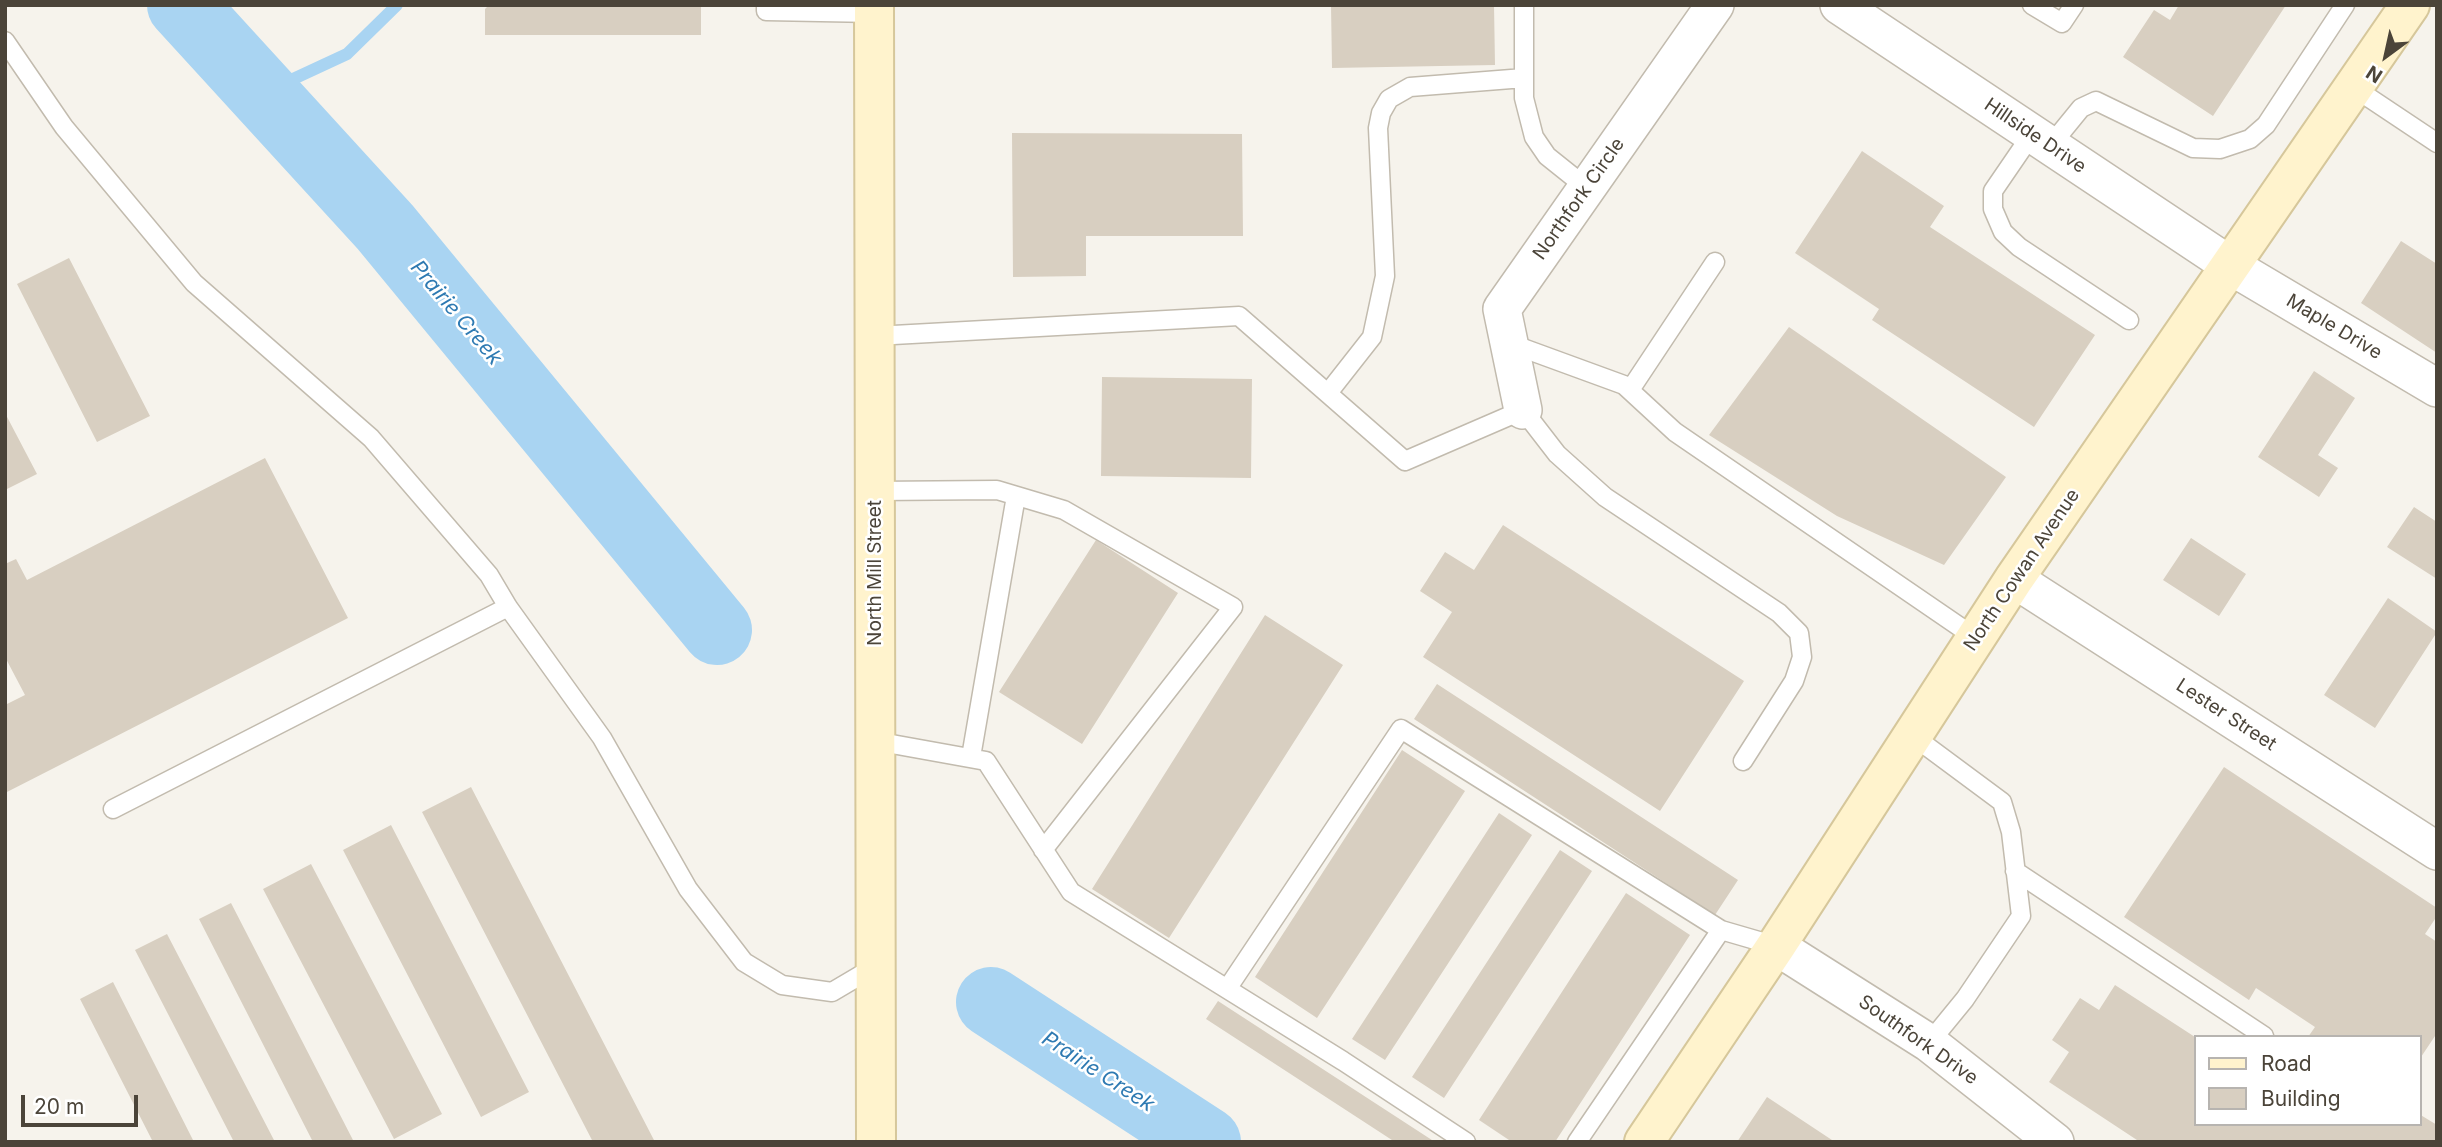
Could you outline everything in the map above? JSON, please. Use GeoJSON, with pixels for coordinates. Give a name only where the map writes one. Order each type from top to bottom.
{"type":"FeatureCollection","features":[{"type":"Feature","properties":{"kind":"street","name":"Northfork Circle"},"geometry":{"type":"LineString","coordinates":[[1523,410],[1502,309],[1715,5]]}},
{"type":"Feature","properties":{"kind":"street","name":"North Cowan Avenue"},"geometry":{"type":"LineString","coordinates":[[1644,1142],[1776,946],[2014,579],[2409,5]]}},
{"type":"Feature","properties":{"kind":"street","name":"North Mill Street"},"geometry":{"type":"LineString","coordinates":[[874,9],[876,1142]]}},
{"type":"Feature","properties":{"kind":"street","name":"Hillside Drive"},"geometry":{"type":"LineString","coordinates":[[1855,9],[2041,140],[2231,266]]}},
{"type":"Feature","properties":{"kind":"street","name":"Maple Drive"},"geometry":{"type":"LineString","coordinates":[[2231,266],[2437,388]]}},
{"type":"Feature","properties":{"kind":"street","name":"Lester Street"},"geometry":{"type":"LineString","coordinates":[[2014,579],[2437,850]]}},
{"type":"Feature","properties":{"kind":"street","name":"Southfork Drive"},"geometry":{"type":"LineString","coordinates":[[1776,946],[1929,1043],[2055,1142]]}},
{"type":"Feature","properties":{"kind":"lane"},"geometry":{"type":"LineString","coordinates":[[766,5],[766,11],[874,9]]}},
{"type":"Feature","properties":{"kind":"lane"},"geometry":{"type":"LineString","coordinates":[[1524,5],[1524,98],[1535,137],[1546,156],[1587,188]]}},
{"type":"Feature","properties":{"kind":"lane"},"geometry":{"type":"LineString","coordinates":[[2032,5],[2062,23],[2074,5]]}},
{"type":"Feature","properties":{"kind":"lane"},"geometry":{"type":"LineString","coordinates":[[2129,320],[2019,247],[2003,232],[1993,209],[1993,191],[2041,140],[2081,108],[2096,100],[2193,148],[2220,149],[2250,139],[2266,125],[2345,5]]}},
{"type":"Feature","properties":{"kind":"lane"},"geometry":{"type":"LineString","coordinates":[[5,41],[64,127],[194,283],[371,438],[489,575],[508,607],[602,738],[688,889],[744,962],[782,985],[832,992],[876,966]]}},
{"type":"Feature","properties":{"kind":"lane"},"geometry":{"type":"LineString","coordinates":[[1328,393],[1372,337],[1385,276],[1378,128],[1381,113],[1389,99],[1410,87],[1524,78]]}},
{"type":"Feature","properties":{"kind":"lane"},"geometry":{"type":"LineString","coordinates":[[2353,87],[2437,143]]}},
{"type":"Feature","properties":{"kind":"lane"},"geometry":{"type":"LineString","coordinates":[[1630,390],[1715,261]]}},
{"type":"Feature","properties":{"kind":"lane"},"geometry":{"type":"LineString","coordinates":[[875,336],[1239,316],[1405,461],[1523,410],[1557,453],[1605,497],[1779,613],[1799,633],[1802,657],[1794,681],[1743,761]]}},
{"type":"Feature","properties":{"kind":"lane"},"geometry":{"type":"LineString","coordinates":[[1509,343],[1630,390],[1675,432],[1976,638]]}},
{"type":"Feature","properties":{"kind":"lane"},"geometry":{"type":"LineString","coordinates":[[875,491],[997,490],[1064,510],[1233,607],[1044,850]]}},
{"type":"Feature","properties":{"kind":"lane"},"geometry":{"type":"LineString","coordinates":[[971,757],[1016,496]]}},
{"type":"Feature","properties":{"kind":"lane"},"geometry":{"type":"LineString","coordinates":[[113,809],[508,607]]}},
{"type":"Feature","properties":{"kind":"lane"},"geometry":{"type":"LineString","coordinates":[[1227,989],[1401,729],[1721,930],[1776,946]]}},
{"type":"Feature","properties":{"kind":"lane"},"geometry":{"type":"LineString","coordinates":[[1913,736],[2002,802],[2011,832],[2021,916],[1965,999],[1929,1043]]}},
{"type":"Feature","properties":{"kind":"lane"},"geometry":{"type":"LineString","coordinates":[[876,741],[986,761],[1071,892],[1466,1142]]}},
{"type":"Feature","properties":{"kind":"lane"},"geometry":{"type":"LineString","coordinates":[[2015,871],[2261,1035]]}},
{"type":"Feature","properties":{"kind":"lane"},"geometry":{"type":"LineString","coordinates":[[1577,1142],[1721,930]]}},
{"type":"Feature","properties":{"kind":"building"},"geometry":{"type":"Polygon","coordinates":[[[489,5],[701,5],[701,35],[485,35],[485,9],[489,5]]]}},
{"type":"Feature","properties":{"kind":"building"},"geometry":{"type":"Polygon","coordinates":[[[1331,5],[1494,5],[1495,65],[1332,68],[1331,5]]]}},
{"type":"Feature","properties":{"kind":"building"},"geometry":{"type":"Polygon","coordinates":[[[2179,5],[2286,5],[2213,116],[2123,57],[2154,10],[2170,20],[2179,5]]]}},
{"type":"Feature","properties":{"kind":"building"},"geometry":{"type":"Polygon","coordinates":[[[1012,133],[1242,134],[1243,236],[1086,236],[1086,276],[1013,277],[1012,133]]]}},
{"type":"Feature","properties":{"kind":"building"},"geometry":{"type":"Polygon","coordinates":[[[1862,151],[1944,206],[1930,227],[2095,335],[2034,427],[1872,320],[1879,309],[1795,253],[1862,151]]]}},
{"type":"Feature","properties":{"kind":"building"},"geometry":{"type":"Polygon","coordinates":[[[2401,241],[2437,264],[2437,353],[2361,303],[2401,241]]]}},
{"type":"Feature","properties":{"kind":"building"},"geometry":{"type":"Polygon","coordinates":[[[69,258],[150,416],[97,442],[17,284],[69,258]]]}},
{"type":"Feature","properties":{"kind":"building"},"geometry":{"type":"Polygon","coordinates":[[[1789,327],[2006,477],[1944,565],[1837,516],[1709,435],[1789,327]]]}},
{"type":"Feature","properties":{"kind":"building"},"geometry":{"type":"Polygon","coordinates":[[[2314,371],[2355,398],[2318,455],[2338,468],[2319,497],[2258,457],[2314,371]]]}},
{"type":"Feature","properties":{"kind":"building"},"geometry":{"type":"Polygon","coordinates":[[[1102,377],[1252,379],[1251,478],[1101,476],[1102,377]]]}},
{"type":"Feature","properties":{"kind":"building"},"geometry":{"type":"Polygon","coordinates":[[[5,413],[37,474],[5,490],[5,413]]]}},
{"type":"Feature","properties":{"kind":"building"},"geometry":{"type":"Polygon","coordinates":[[[265,458],[348,618],[5,793],[5,705],[25,695],[5,657],[5,564],[16,559],[27,580],[265,458]]]}},
{"type":"Feature","properties":{"kind":"building"},"geometry":{"type":"Polygon","coordinates":[[[2414,507],[2437,522],[2437,579],[2387,547],[2414,507]]]}},
{"type":"Feature","properties":{"kind":"building"},"geometry":{"type":"Polygon","coordinates":[[[1503,525],[1744,681],[1660,811],[1423,657],[1452,612],[1420,591],[1445,552],[1474,570],[1503,525]]]}},
{"type":"Feature","properties":{"kind":"building"},"geometry":{"type":"Polygon","coordinates":[[[2191,538],[2246,574],[2219,616],[2163,580],[2191,538]]]}},
{"type":"Feature","properties":{"kind":"building"},"geometry":{"type":"Polygon","coordinates":[[[1096,540],[1178,593],[1082,744],[999,692],[1096,540]]]}},
{"type":"Feature","properties":{"kind":"building"},"geometry":{"type":"Polygon","coordinates":[[[2388,598],[2437,632],[2375,728],[2324,695],[2388,598]]]}},
{"type":"Feature","properties":{"kind":"building"},"geometry":{"type":"Polygon","coordinates":[[[1265,615],[1343,665],[1169,938],[1092,889],[1265,615]]]}},
{"type":"Feature","properties":{"kind":"building"},"geometry":{"type":"Polygon","coordinates":[[[1437,684],[1738,880],[1715,915],[1414,719],[1437,684]]]}},
{"type":"Feature","properties":{"kind":"building"},"geometry":{"type":"Polygon","coordinates":[[[1402,750],[1465,791],[1317,1018],[1255,977],[1402,750]]]}},
{"type":"Feature","properties":{"kind":"building"},"geometry":{"type":"Polygon","coordinates":[[[2224,767],[2437,908],[2437,916],[2425,934],[2437,942],[2437,1033],[2421,1057],[2421,1035],[2309,1035],[2315,1027],[2256,988],[2249,1000],[2124,917],[2224,767]]]}},
{"type":"Feature","properties":{"kind":"building"},"geometry":{"type":"Polygon","coordinates":[[[471,787],[655,1142],[593,1142],[422,812],[471,787]]]}},
{"type":"Feature","properties":{"kind":"building"},"geometry":{"type":"Polygon","coordinates":[[[1499,813],[1532,835],[1385,1060],[1352,1039],[1499,813]]]}},
{"type":"Feature","properties":{"kind":"building"},"geometry":{"type":"Polygon","coordinates":[[[391,825],[529,1092],[481,1117],[343,850],[391,825]]]}},
{"type":"Feature","properties":{"kind":"building"},"geometry":{"type":"Polygon","coordinates":[[[1560,850],[1592,871],[1444,1098],[1412,1077],[1560,850]]]}},
{"type":"Feature","properties":{"kind":"building"},"geometry":{"type":"Polygon","coordinates":[[[311,864],[442,1114],[394,1139],[263,889],[311,864]]]}},
{"type":"Feature","properties":{"kind":"building"},"geometry":{"type":"Polygon","coordinates":[[[1626,893],[1690,935],[1555,1142],[1512,1142],[1479,1120],[1626,893]]]}},
{"type":"Feature","properties":{"kind":"building"},"geometry":{"type":"Polygon","coordinates":[[[231,903],[354,1142],[313,1142],[199,919],[231,903]]]}},
{"type":"Feature","properties":{"kind":"building"},"geometry":{"type":"Polygon","coordinates":[[[167,934],[275,1142],[234,1142],[135,950],[167,934]]]}},
{"type":"Feature","properties":{"kind":"building"},"geometry":{"type":"Polygon","coordinates":[[[113,982],[194,1142],[153,1142],[80,999],[113,982]]]}},
{"type":"Feature","properties":{"kind":"building"},"geometry":{"type":"Polygon","coordinates":[[[2115,985],[2194,1036],[2194,1126],[2421,1126],[2421,1115],[2437,1125],[2437,1142],[2140,1142],[2049,1082],[2069,1052],[2052,1040],[2080,998],[2099,1010],[2115,985]]]}},
{"type":"Feature","properties":{"kind":"building"},"geometry":{"type":"Polygon","coordinates":[[[1218,1001],[1435,1142],[1395,1142],[1206,1019],[1218,1001]]]}},
{"type":"Feature","properties":{"kind":"building"},"geometry":{"type":"Polygon","coordinates":[[[1767,1097],[1835,1142],[1737,1142],[1767,1097]]]}},
{"type":"Feature","properties":{"kind":"waterway","name":"Prairie Creek"},"geometry":{"type":"LineString","coordinates":[[182,5],[385,227],[717,630]]}},
{"type":"Feature","properties":{"kind":"waterway"},"geometry":{"type":"LineString","coordinates":[[263,93],[347,54],[397,5]]}},
{"type":"Feature","properties":{"kind":"waterway","name":"Prairie Creek"},"geometry":{"type":"LineString","coordinates":[[991,1002],[1206,1142]]}}]}
